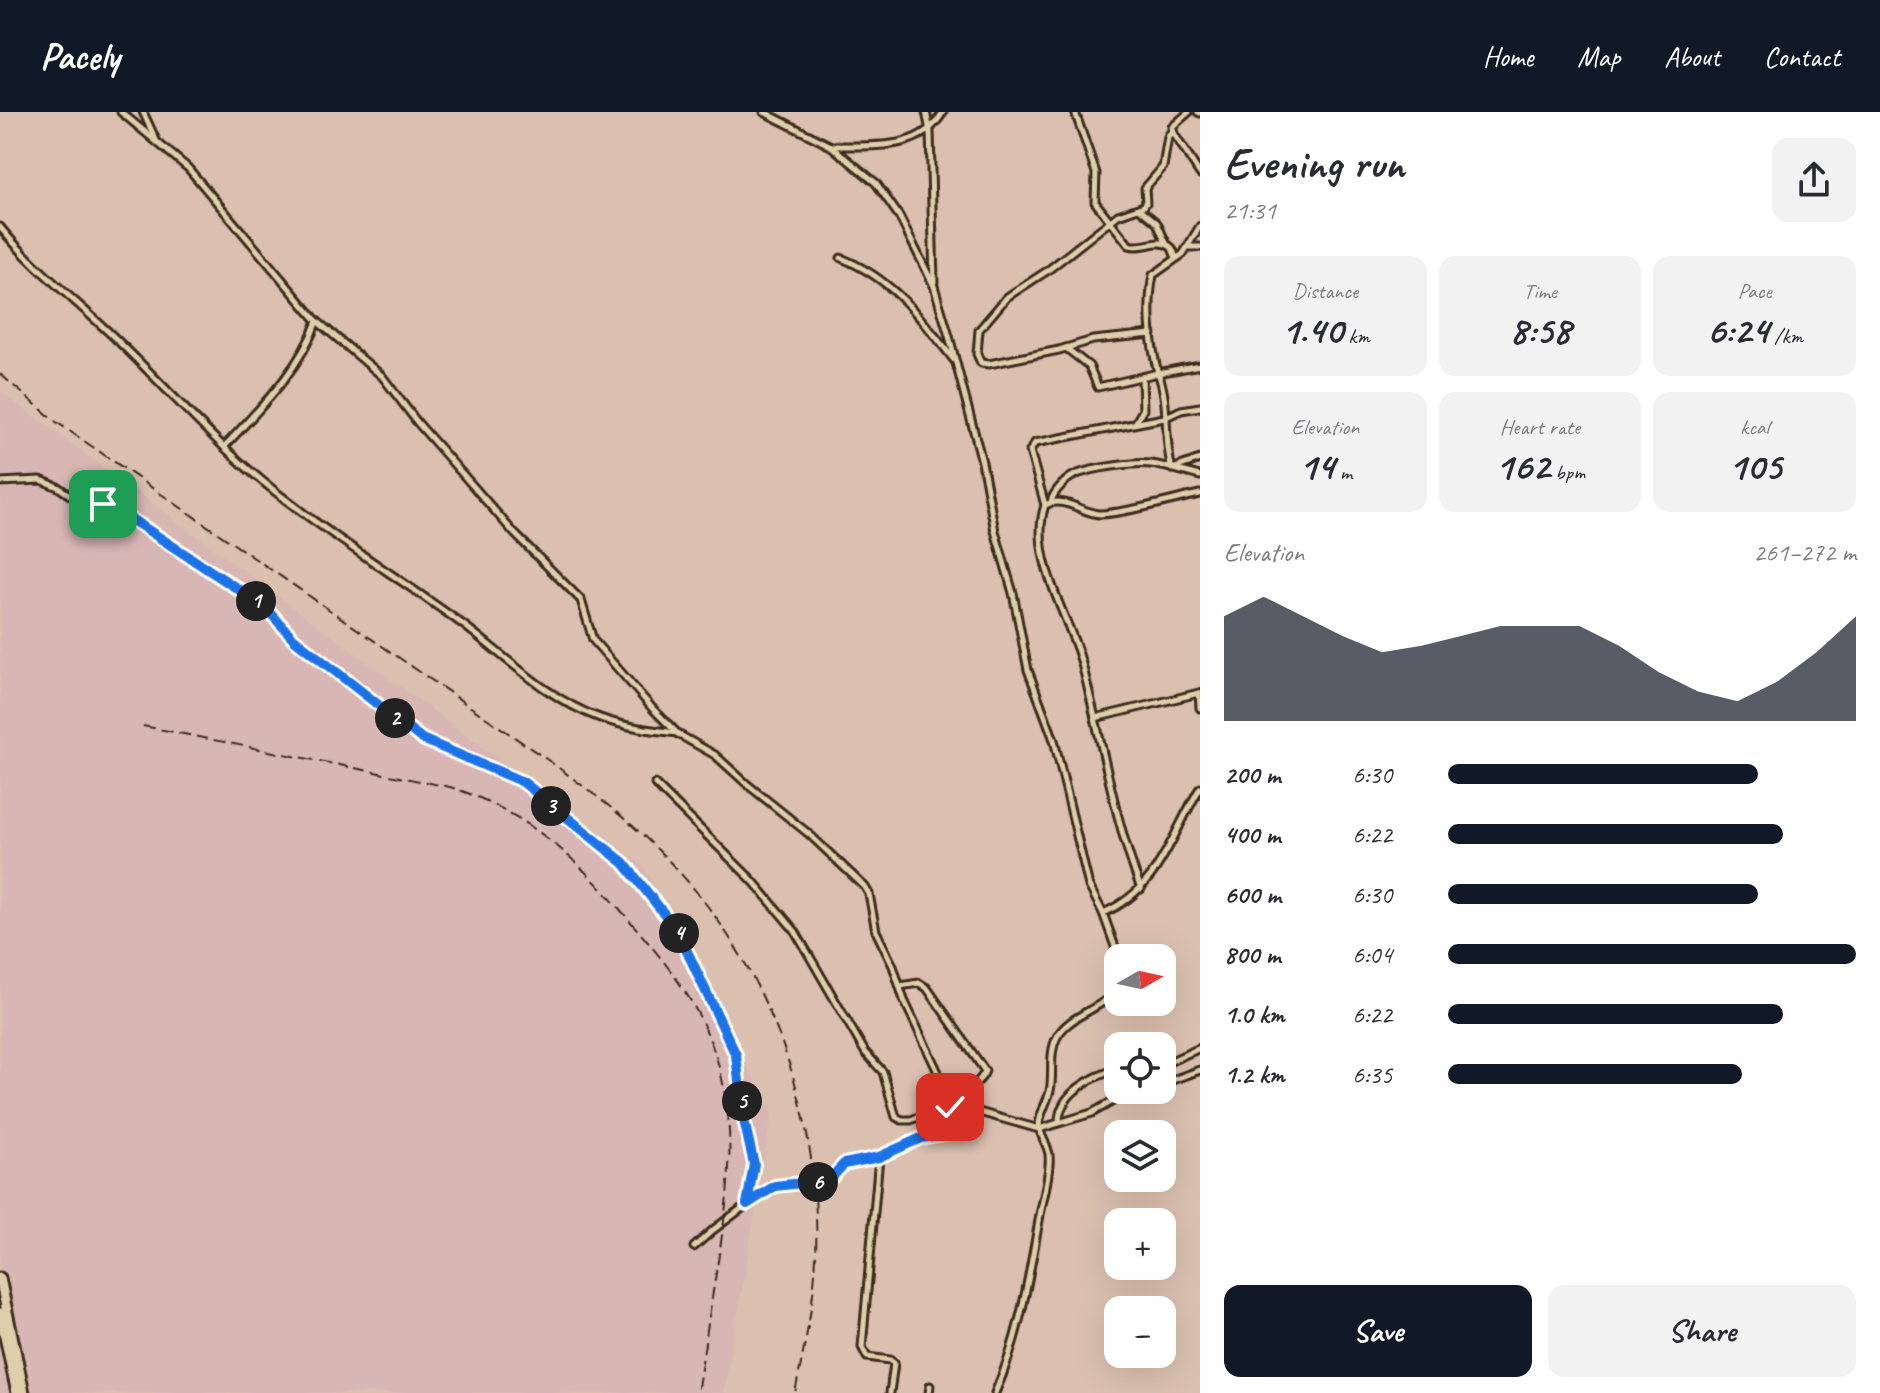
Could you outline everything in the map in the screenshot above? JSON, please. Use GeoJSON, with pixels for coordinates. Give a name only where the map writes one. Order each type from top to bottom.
{"type":"FeatureCollection","features":[{"type":"Feature","properties":{"kind":"highway"},"geometry":{"type":"LineString","coordinates":[[0,1278],[24,1393]]}},
{"type":"Feature","properties":{"kind":"highway"},"geometry":{"type":"LineString","coordinates":[[0,1313],[17,1393]]}},
{"type":"Feature","properties":{"kind":"street"},"geometry":{"type":"LineString","coordinates":[[121,112],[188,168],[317,321],[382,376],[417,422],[515,534],[581,600],[593,640],[599,649],[678,734],[715,755],[857,878],[869,894],[876,931],[904,1000],[940,1077],[958,1106]]}},
{"type":"Feature","properties":{"kind":"street"},"geometry":{"type":"LineString","coordinates":[[143,112],[156,141]]}},
{"type":"Feature","properties":{"kind":"street"},"geometry":{"type":"LineString","coordinates":[[764,112],[831,146],[876,183],[918,250],[934,286],[982,462],[1028,670],[1054,740],[1089,886],[1114,944]]}},
{"type":"Feature","properties":{"kind":"street"},"geometry":{"type":"LineString","coordinates":[[926,112],[930,131],[934,286]]}},
{"type":"Feature","properties":{"kind":"street"},"geometry":{"type":"LineString","coordinates":[[831,146],[884,146],[904,142],[930,131],[943,112]]}},
{"type":"Feature","properties":{"kind":"street"},"geometry":{"type":"LineString","coordinates":[[1075,112],[1096,173],[1095,202],[1121,236],[1134,247],[1166,243]]}},
{"type":"Feature","properties":{"kind":"street"},"geometry":{"type":"LineString","coordinates":[[1152,334],[1093,340],[1066,348],[981,363],[978,360],[977,339],[982,323],[1007,297],[1047,271],[1124,211],[1146,203],[1147,182],[1160,172],[1168,137],[1189,112]]}},
{"type":"Feature","properties":{"kind":"street"},"geometry":{"type":"LineString","coordinates":[[1173,129],[1200,174]]}},
{"type":"Feature","properties":{"kind":"street"},"geometry":{"type":"LineString","coordinates":[[1139,207],[1154,218],[1176,258]]}},
{"type":"Feature","properties":{"kind":"street"},"geometry":{"type":"LineString","coordinates":[[1172,469],[1164,418],[1165,396],[1152,334],[1153,275],[1188,247],[1200,226]]}},
{"type":"Feature","properties":{"kind":"street"},"geometry":{"type":"LineString","coordinates":[[0,227],[17,248],[117,339],[224,447],[275,490],[561,699],[599,718],[678,734]]}},
{"type":"Feature","properties":{"kind":"street"},"geometry":{"type":"LineString","coordinates":[[1188,247],[1200,247]]}},
{"type":"Feature","properties":{"kind":"street"},"geometry":{"type":"LineString","coordinates":[[841,258],[864,267],[906,301],[957,364]]}},
{"type":"Feature","properties":{"kind":"street"},"geometry":{"type":"LineString","coordinates":[[224,447],[266,402],[307,349],[317,321]]}},
{"type":"Feature","properties":{"kind":"street"},"geometry":{"type":"LineString","coordinates":[[1066,348],[1089,366],[1098,387],[1200,365]]}},
{"type":"Feature","properties":{"kind":"street"},"geometry":{"type":"LineString","coordinates":[[1135,423],[1142,415],[1142,377]]}},
{"type":"Feature","properties":{"kind":"street"},"geometry":{"type":"LineString","coordinates":[[1048,504],[1031,446],[1052,439],[1164,418],[1172,413],[1200,407]]}},
{"type":"Feature","properties":{"kind":"street"},"geometry":{"type":"LineString","coordinates":[[1172,469],[1175,465],[1200,459]]}},
{"type":"Feature","properties":{"kind":"street"},"geometry":{"type":"LineString","coordinates":[[1141,889],[1126,850],[1073,636],[1051,587],[1042,536],[1042,515],[1053,494],[1076,474],[1146,463],[1200,476]]}},
{"type":"Feature","properties":{"kind":"street"},"geometry":{"type":"LineString","coordinates":[[0,482],[41,480],[77,500],[103,504],[128,517],[264,606],[294,639],[422,739],[523,782],[624,863],[677,930],[736,1055],[743,1116],[754,1164],[747,1204]]}},
{"type":"Feature","properties":{"kind":"street"},"geometry":{"type":"LineString","coordinates":[[1048,504],[1082,507],[1101,514],[1200,494]]}},
{"type":"Feature","properties":{"kind":"street"},"geometry":{"type":"LineString","coordinates":[[1095,718],[1200,693],[1200,708]]}},
{"type":"Feature","properties":{"kind":"street"},"geometry":{"type":"LineString","coordinates":[[655,784],[753,881],[795,931],[865,1052],[883,1072],[896,1117],[911,1120],[939,1109],[958,1106],[1039,1129],[1092,1113],[1108,1104]]}},
{"type":"Feature","properties":{"kind":"street"},"geometry":{"type":"LineString","coordinates":[[1103,913],[1141,889],[1172,843],[1200,788]]}},
{"type":"Feature","properties":{"kind":"street"},"geometry":{"type":"LineString","coordinates":[[694,1247],[747,1204],[775,1186],[829,1180],[844,1164],[879,1157],[921,1138],[949,1133],[956,1125],[958,1106],[964,1095],[984,1075],[982,1065],[927,988],[919,983],[900,986]]}},
{"type":"Feature","properties":{"kind":"street"},"geometry":{"type":"LineString","coordinates":[[995,1393],[1009,1362],[1021,1320],[1044,1194],[1050,1155],[1039,1129],[1051,1087],[1056,1038],[1071,1023],[1104,1001]]}},
{"type":"Feature","properties":{"kind":"street"},"geometry":{"type":"LineString","coordinates":[[1176,1059],[1200,1048]]}},
{"type":"Feature","properties":{"kind":"street"},"geometry":{"type":"LineString","coordinates":[[1176,1079],[1200,1070]]}},
{"type":"Feature","properties":{"kind":"street"},"geometry":{"type":"LineString","coordinates":[[1059,1122],[1062,1107],[1075,1091],[1104,1074]]}},
{"type":"Feature","properties":{"kind":"street"},"geometry":{"type":"LineString","coordinates":[[879,1157],[862,1347],[867,1357],[894,1363],[890,1393]]}},
{"type":"Feature","properties":{"kind":"shaded area"},"geometry":{"type":"Polygon","coordinates":[[[0,391],[644,866],[772,1114],[724,1393],[0,1393],[0,391]]]}},
{"type":"Feature","properties":{"kind":"railway"},"geometry":{"type":"LineString","coordinates":[[0,374],[55,421],[552,763],[621,816],[660,852],[699,895],[732,942],[760,992],[783,1046],[800,1101],[811,1158],[816,1215],[815,1273],[795,1393]]}},
{"type":"Feature","properties":{"kind":"railway"},"geometry":{"type":"LineString","coordinates":[[143,726],[450,787],[476,797],[524,822],[567,854],[646,940],[677,979],[702,1022],[723,1082],[728,1113],[726,1205],[697,1393]]}},
{"type":"Feature","properties":{"kind":"route"},"geometry":{"type":"LineString","coordinates":[[103,504],[264,606],[294,639],[422,739],[523,782],[624,863],[677,930],[736,1055],[743,1116],[753,1148],[752,1183],[747,1204],[775,1186],[829,1180],[851,1161],[879,1157],[921,1138],[949,1133],[956,1125],[958,1106],[950,1107]]}}]}
